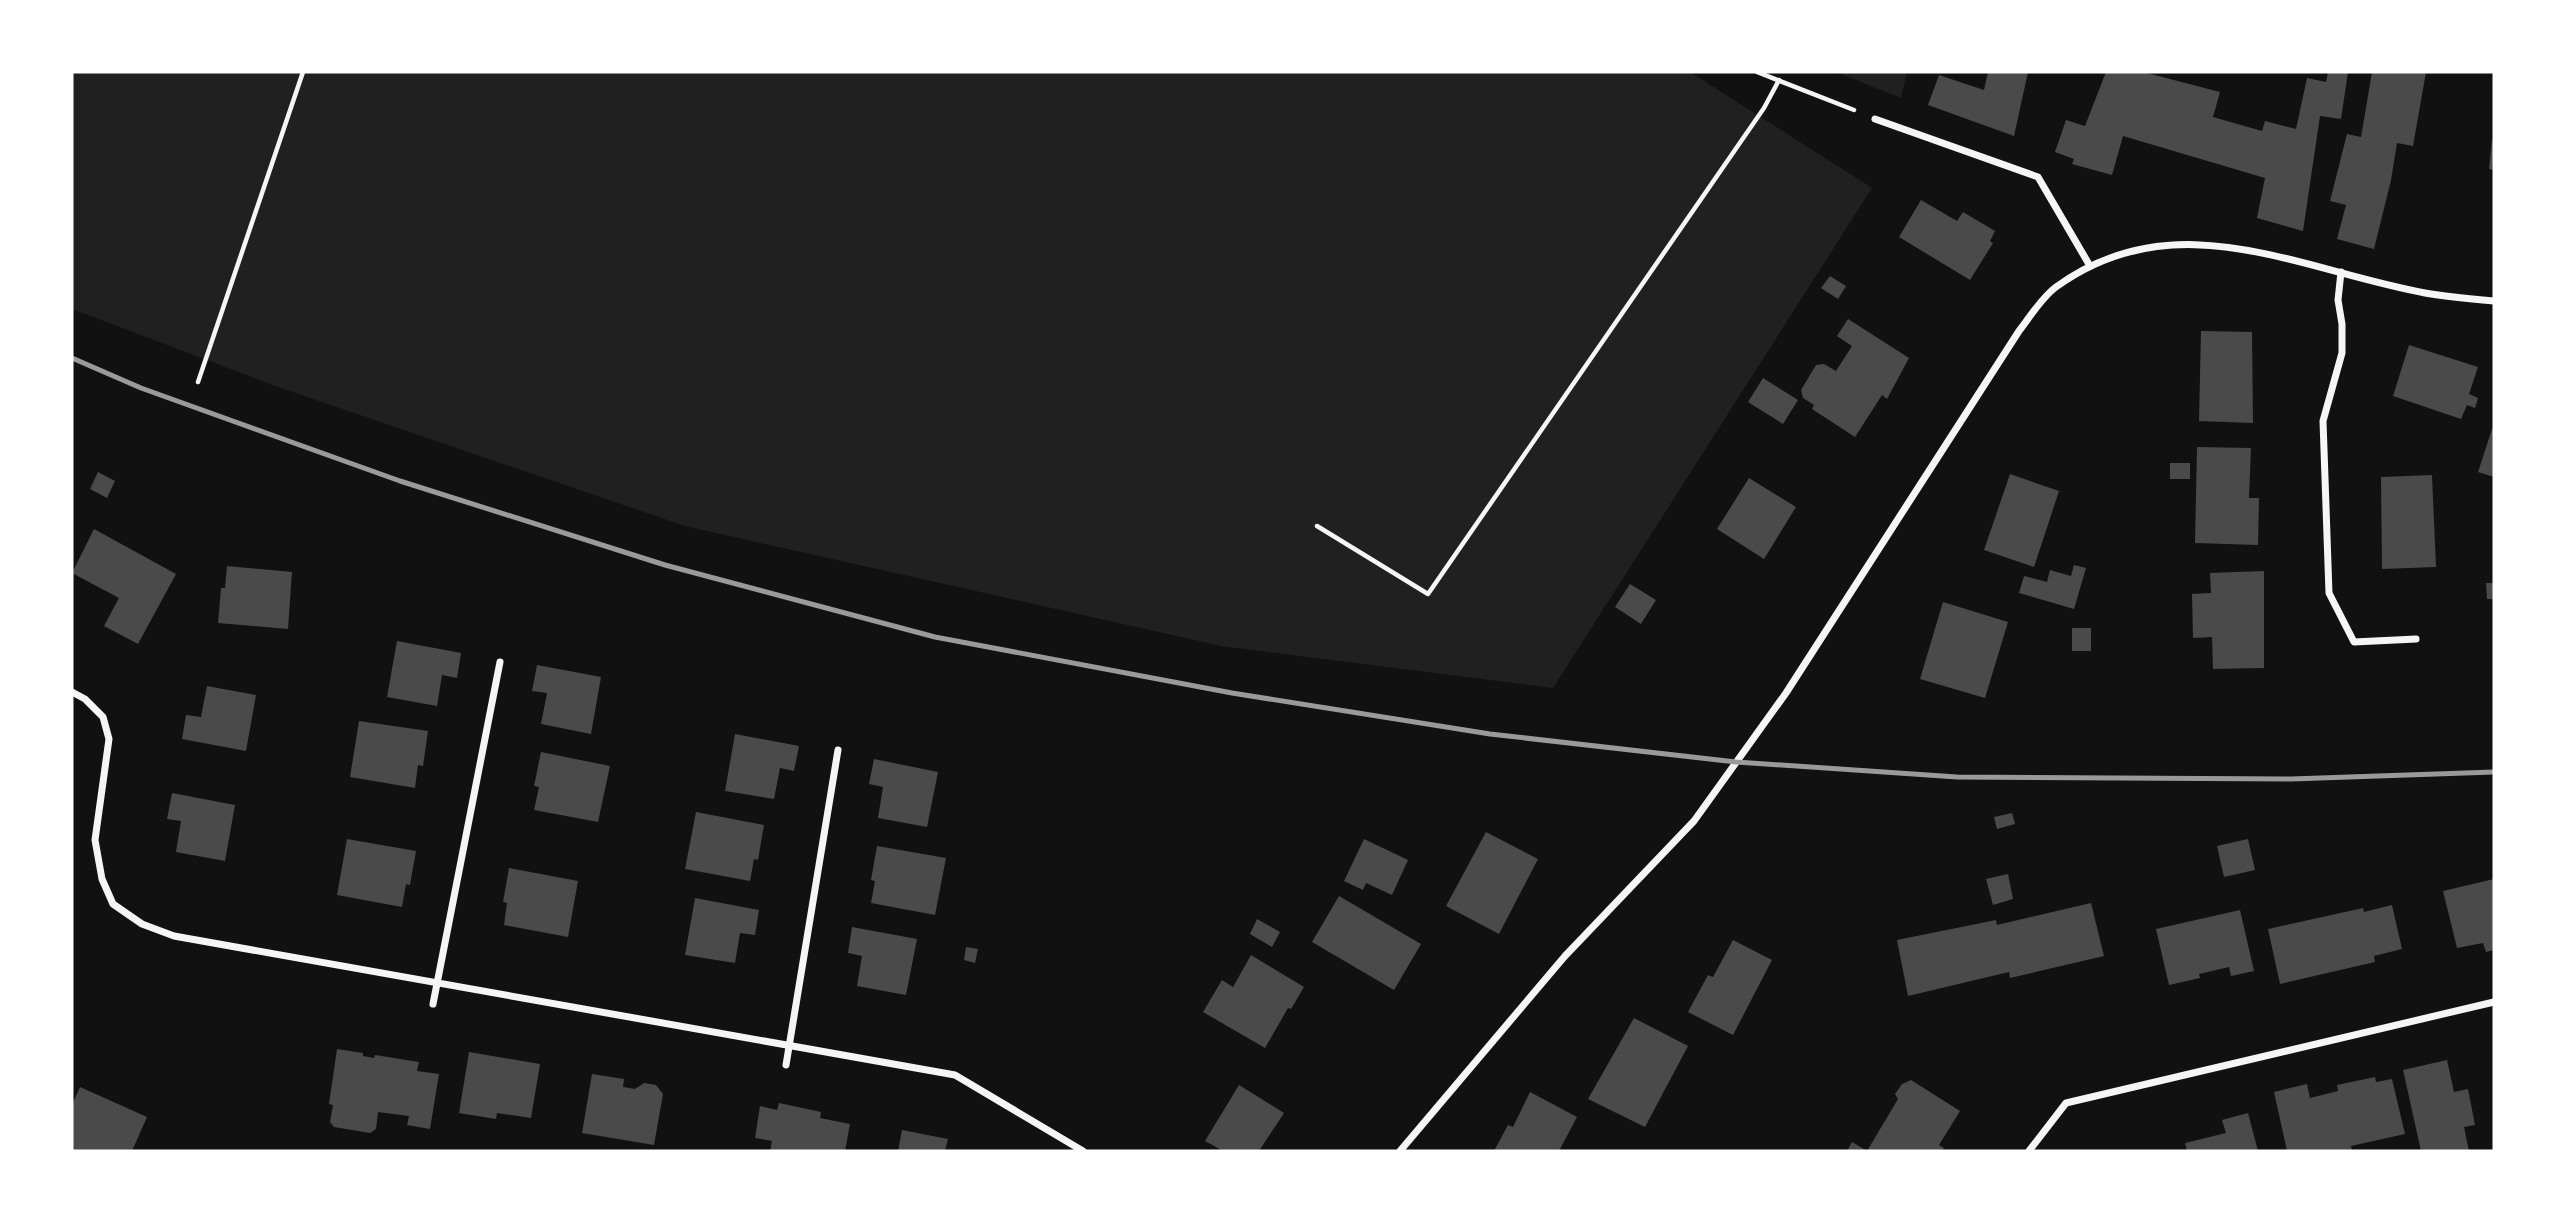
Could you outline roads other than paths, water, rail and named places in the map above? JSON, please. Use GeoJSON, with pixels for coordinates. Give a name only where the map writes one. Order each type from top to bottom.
{"type":"FeatureCollection","features":[{"type":"Feature","properties":{"kind":"street"},"geometry":{"type":"LineString","coordinates":[[1875,118],[2038,177],[2090,266]]}},
{"type":"Feature","properties":{"kind":"street"},"geometry":{"type":"LineString","coordinates":[[1400,1151],[1565,956],[1694,821],[1794,682],[2019,331],[2054,288],[2120,252],[2162,245],[2203,244],[2266,253],[2425,293],[2494,301]]}},
{"type":"Feature","properties":{"kind":"street"},"geometry":{"type":"LineString","coordinates":[[2341,272],[2338,300],[2342,324],[2342,353],[2323,421],[2329,593],[2354,642],[2416,639]]}},
{"type":"Feature","properties":{"kind":"street"},"geometry":{"type":"LineString","coordinates":[[433,1004],[500,662]]}},
{"type":"Feature","properties":{"kind":"street"},"geometry":{"type":"LineString","coordinates":[[72,692],[85,699],[103,717],[109,738],[95,840],[102,879],[113,904],[142,924],[174,936],[955,1075],[1083,1151]]}},
{"type":"Feature","properties":{"kind":"street"},"geometry":{"type":"LineString","coordinates":[[786,1065],[838,751]]}},
{"type":"Feature","properties":{"kind":"street"},"geometry":{"type":"LineString","coordinates":[[2029,1151],[2066,1103],[2494,1002]]}},
{"type":"Feature","properties":{"kind":"railway"},"geometry":{"type":"LineString","coordinates":[[72,358],[141,388],[400,481],[665,565],[935,637],[1232,693],[1490,734],[1736,762],[1957,777],[2291,779],[2494,772]]}}]}
